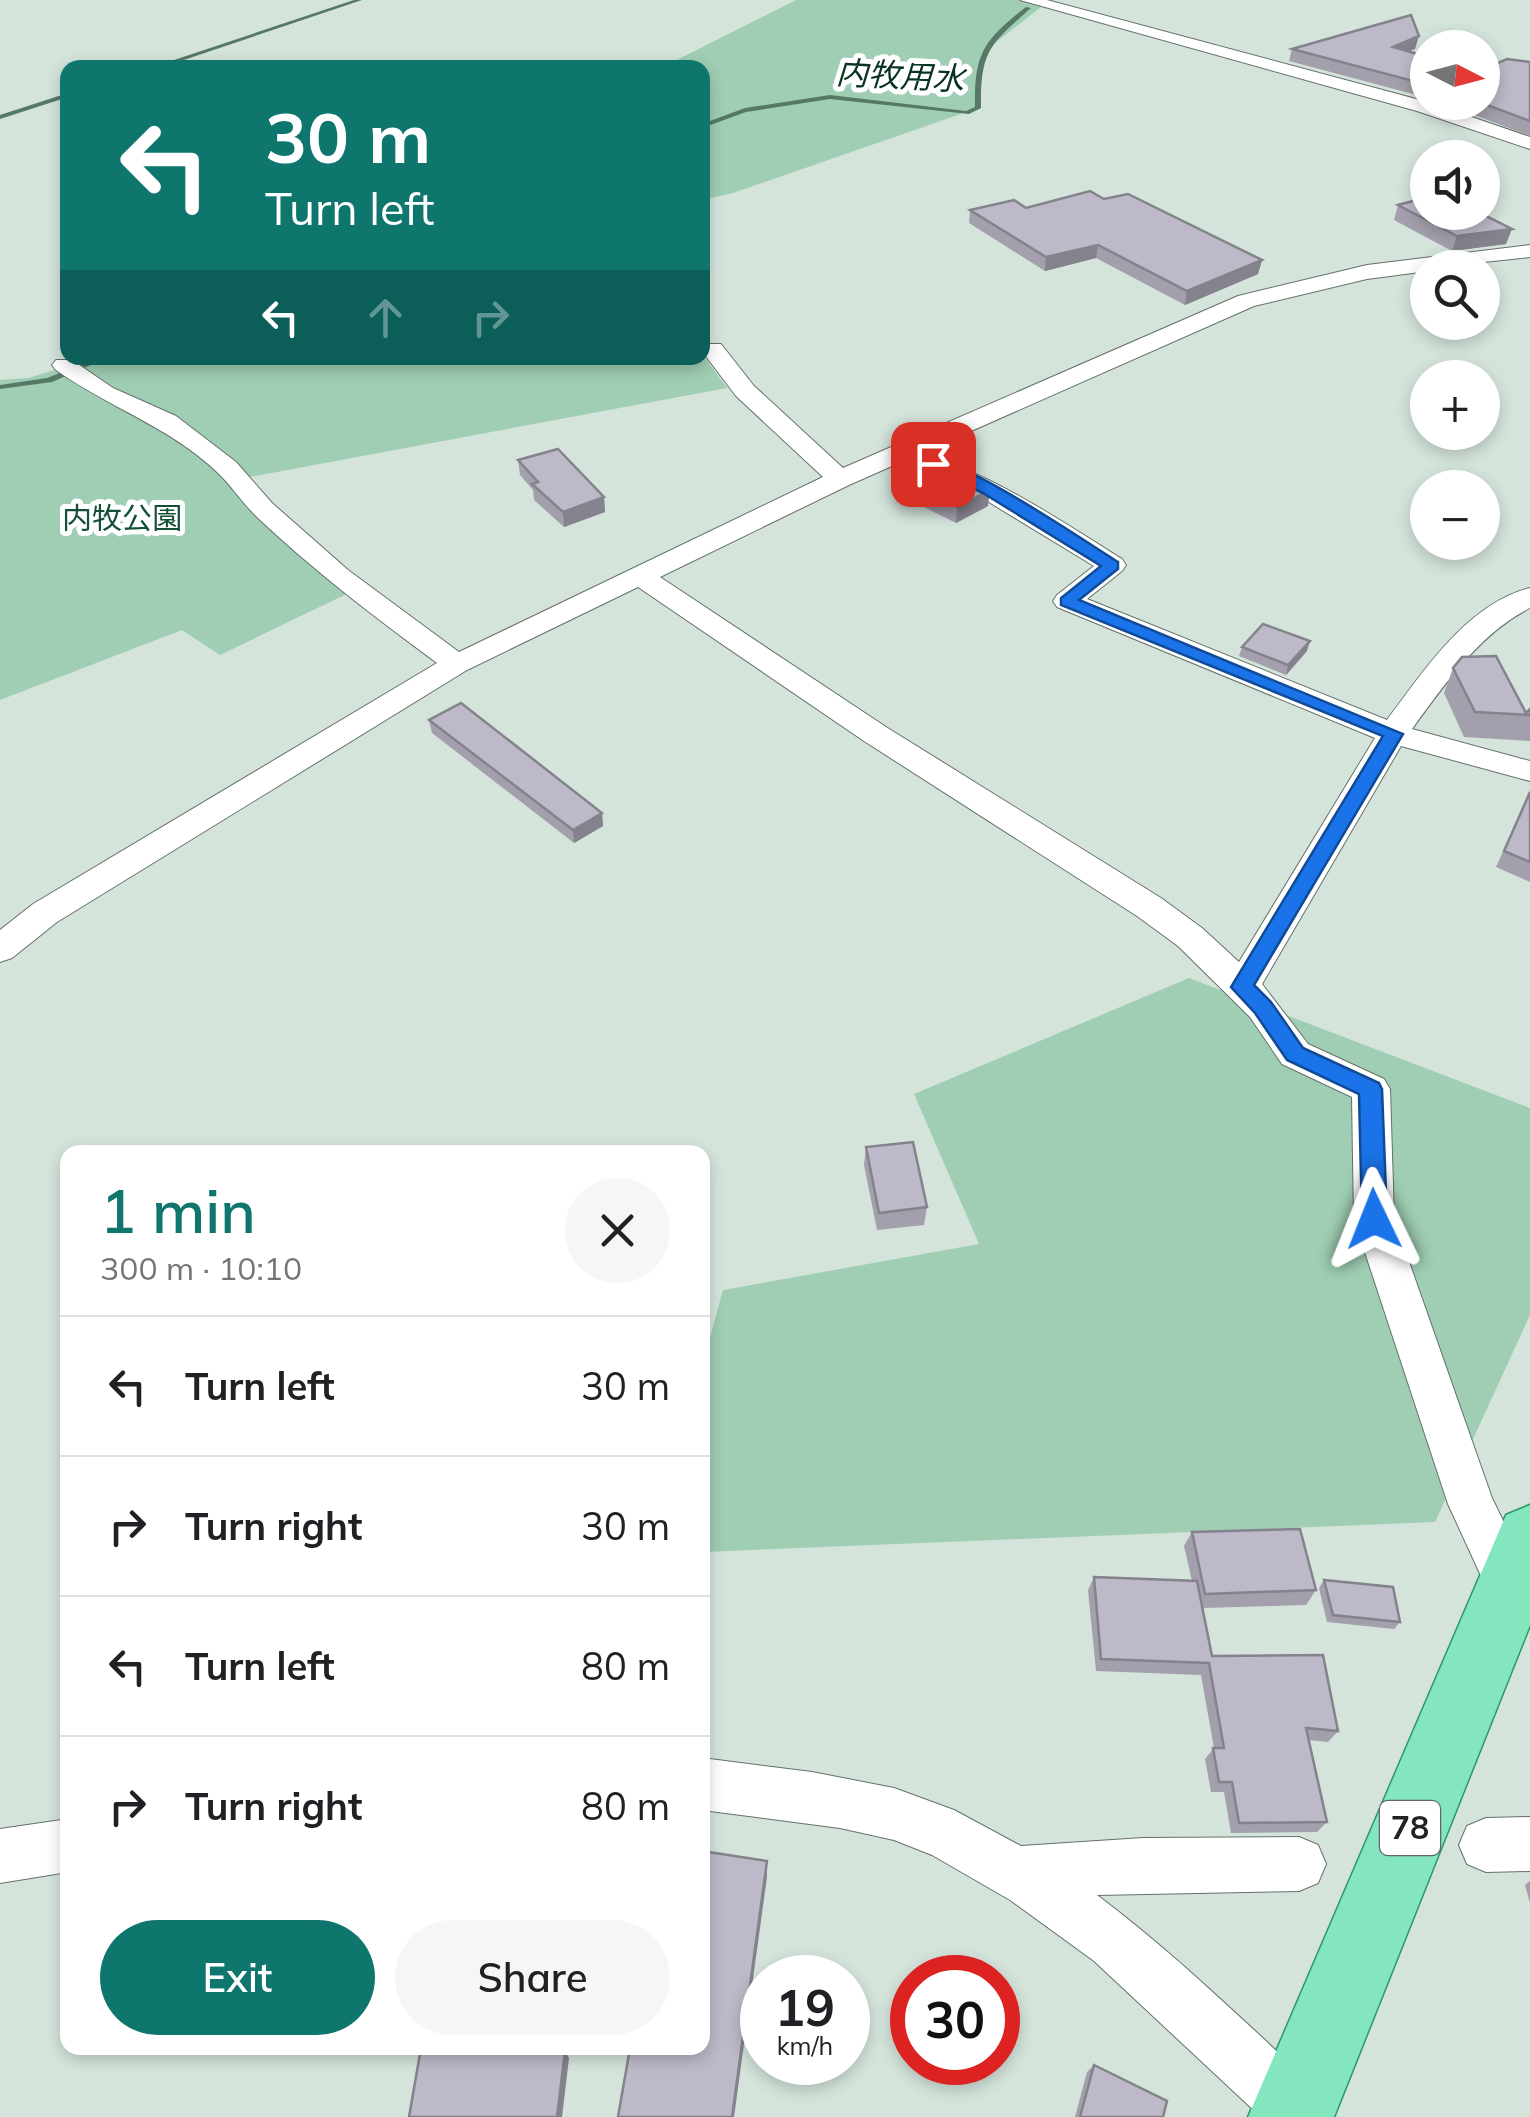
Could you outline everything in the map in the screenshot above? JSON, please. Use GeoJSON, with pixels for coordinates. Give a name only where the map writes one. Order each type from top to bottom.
{"type":"FeatureCollection","features":[{"type":"Feature","properties":{"kind":"main road","name":"78"},"geometry":{"type":"LineString","coordinates":[[1296,2114],[1520,1562]]}},
{"type":"Feature","properties":{"kind":"street"},"geometry":{"type":"LineString","coordinates":[[1028,0],[1424,107],[1530,143]]}},
{"type":"Feature","properties":{"kind":"street"},"geometry":{"type":"LineString","coordinates":[[0,948],[45,913],[457,664],[840,479],[1246,301],[1367,272],[1530,251]]}},
{"type":"Feature","properties":{"kind":"street"},"geometry":{"type":"LineString","coordinates":[[713,349],[745,391],[840,479]]}},
{"type":"Feature","properties":{"kind":"street"},"geometry":{"type":"LineString","coordinates":[[71,369],[104,393],[167,421],[227,468],[263,508],[338,576],[457,664]]}},
{"type":"Feature","properties":{"kind":"street"},"geometry":{"type":"LineString","coordinates":[[906,450],[988,490],[1112,566],[1067,601],[1394,734],[1530,771]]}},
{"type":"Feature","properties":{"kind":"street"},"geometry":{"type":"LineString","coordinates":[[638,575],[876,734],[1149,907],[1190,937],[1263,1008],[1295,1054],[1371,1089],[1374,1219],[1471,1504],[1520,1562]]}},
{"type":"Feature","properties":{"kind":"street"},"geometry":{"type":"LineString","coordinates":[[1242,987],[1394,734],[1439,671],[1496,614],[1530,597]]}},
{"type":"Feature","properties":{"kind":"street"},"geometry":{"type":"LineString","coordinates":[[710,1785],[839,1802],[922,1822],[1019,1873],[1115,1939],[1178,1994],[1296,2114]]}},
{"type":"Feature","properties":{"kind":"street"},"geometry":{"type":"LineString","coordinates":[[0,1856],[60,1846]]}},
{"type":"Feature","properties":{"kind":"street"},"geometry":{"type":"LineString","coordinates":[[1019,1873],[1143,1865],[1299,1864]]}},
{"type":"Feature","properties":{"kind":"green space"},"geometry":{"type":"Polygon","coordinates":[[[796,0],[1050,0],[981,54],[978,108],[710,198],[710,60],[677,60],[796,0]]]}},
{"type":"Feature","properties":{"kind":"green space","name":"内牧公園"},"geometry":{"type":"Polygon","coordinates":[[[69,365],[710,365],[727,388],[239,479],[357,589],[220,655],[182,630],[0,700],[0,380],[29,378],[69,365]]]}},
{"type":"Feature","properties":{"kind":"green space"},"geometry":{"type":"Polygon","coordinates":[[[1189,978],[1530,1108],[1530,1315],[1435,1522],[710,1552],[710,1337],[723,1290],[979,1244],[914,1094],[1189,978]]]}},
{"type":"Feature","properties":{"kind":"building"},"geometry":{"type":"Polygon","coordinates":[[[1411,15],[1417,30],[1410,30],[1410,40],[1393,47],[1410,52],[1410,80],[1292,49],[1411,15]]]}},
{"type":"Feature","properties":{"kind":"building"},"geometry":{"type":"Polygon","coordinates":[[[1507,59],[1530,62],[1530,121],[1500,110],[1500,62],[1507,59]]]}},
{"type":"Feature","properties":{"kind":"building"},"geometry":{"type":"Polygon","coordinates":[[[1090,191],[1104,199],[1128,194],[1262,260],[1187,291],[1098,245],[1046,257],[970,210],[1014,200],[1026,208],[1090,191]]]}},
{"type":"Feature","properties":{"kind":"building"},"geometry":{"type":"Polygon","coordinates":[[[1500,223],[1512,229],[1457,236],[1446,230],[1500,230],[1500,223]]]}},
{"type":"Feature","properties":{"kind":"building"},"geometry":{"type":"Polygon","coordinates":[[[558,449],[604,497],[563,512],[532,484],[538,482],[518,460],[558,449]]]}},
{"type":"Feature","properties":{"kind":"building"},"geometry":{"type":"Polygon","coordinates":[[[928,459],[990,490],[957,507],[897,477],[928,459]]]}},
{"type":"Feature","properties":{"kind":"building"},"geometry":{"type":"Polygon","coordinates":[[[1263,624],[1310,641],[1288,665],[1242,647],[1263,624]]]}},
{"type":"Feature","properties":{"kind":"building"},"geometry":{"type":"Polygon","coordinates":[[[1496,656],[1530,715],[1475,712],[1453,668],[1462,657],[1496,656]]]}},
{"type":"Feature","properties":{"kind":"building"},"geometry":{"type":"Polygon","coordinates":[[[461,703],[602,813],[573,830],[429,720],[461,703]]]}},
{"type":"Feature","properties":{"kind":"building"},"geometry":{"type":"Polygon","coordinates":[[[1530,792],[1530,862],[1504,851],[1530,792]]]}},
{"type":"Feature","properties":{"kind":"building"},"geometry":{"type":"Polygon","coordinates":[[[913,1142],[927,1207],[879,1213],[866,1147],[913,1142]]]}},
{"type":"Feature","properties":{"kind":"building"},"geometry":{"type":"Polygon","coordinates":[[[1300,1529],[1316,1590],[1205,1594],[1192,1532],[1300,1529]]]}},
{"type":"Feature","properties":{"kind":"building"},"geometry":{"type":"Polygon","coordinates":[[[1094,1577],[1197,1581],[1212,1656],[1323,1655],[1338,1731],[1306,1728],[1327,1822],[1239,1823],[1232,1782],[1219,1782],[1213,1748],[1224,1748],[1209,1663],[1101,1659],[1094,1577]]]}},
{"type":"Feature","properties":{"kind":"building"},"geometry":{"type":"Polygon","coordinates":[[[1324,1580],[1393,1587],[1400,1622],[1333,1615],[1324,1580]]]}},
{"type":"Feature","properties":{"kind":"building"},"geometry":{"type":"Polygon","coordinates":[[[710,1852],[767,1861],[754,1955],[740,1955],[740,2058],[732,2117],[618,2117],[629,2055],[710,2055],[710,1852]]]}},
{"type":"Feature","properties":{"kind":"building"},"geometry":{"type":"Polygon","coordinates":[[[420,2055],[565,2055],[557,2117],[409,2117],[420,2055]]]}},
{"type":"Feature","properties":{"kind":"building"},"geometry":{"type":"Polygon","coordinates":[[[1094,2065],[1167,2101],[1163,2117],[1080,2117],[1094,2065]]]}},
{"type":"Feature","properties":{"kind":"waterway"},"geometry":{"type":"LineString","coordinates":[[177,60],[359,0]]}},
{"type":"Feature","properties":{"kind":"waterway","name":"内牧用水"},"geometry":{"type":"LineString","coordinates":[[710,123],[745,110],[830,97],[967,113],[978,108],[979,74],[986,50],[1001,30],[1028,8]]}},
{"type":"Feature","properties":{"kind":"waterway"},"geometry":{"type":"LineString","coordinates":[[0,117],[60,98]]}},
{"type":"Feature","properties":{"kind":"waterway","name":"内牧用水"},"geometry":{"type":"LineString","coordinates":[[0,387],[49,380],[86,365]]}},
{"type":"Feature","properties":{"kind":"route"},"geometry":{"type":"LineString","coordinates":[[933,464],[988,490],[1112,566],[1067,601],[1394,734],[1242,987],[1263,1008],[1295,1054],[1371,1089],[1374,1219]]}}]}
